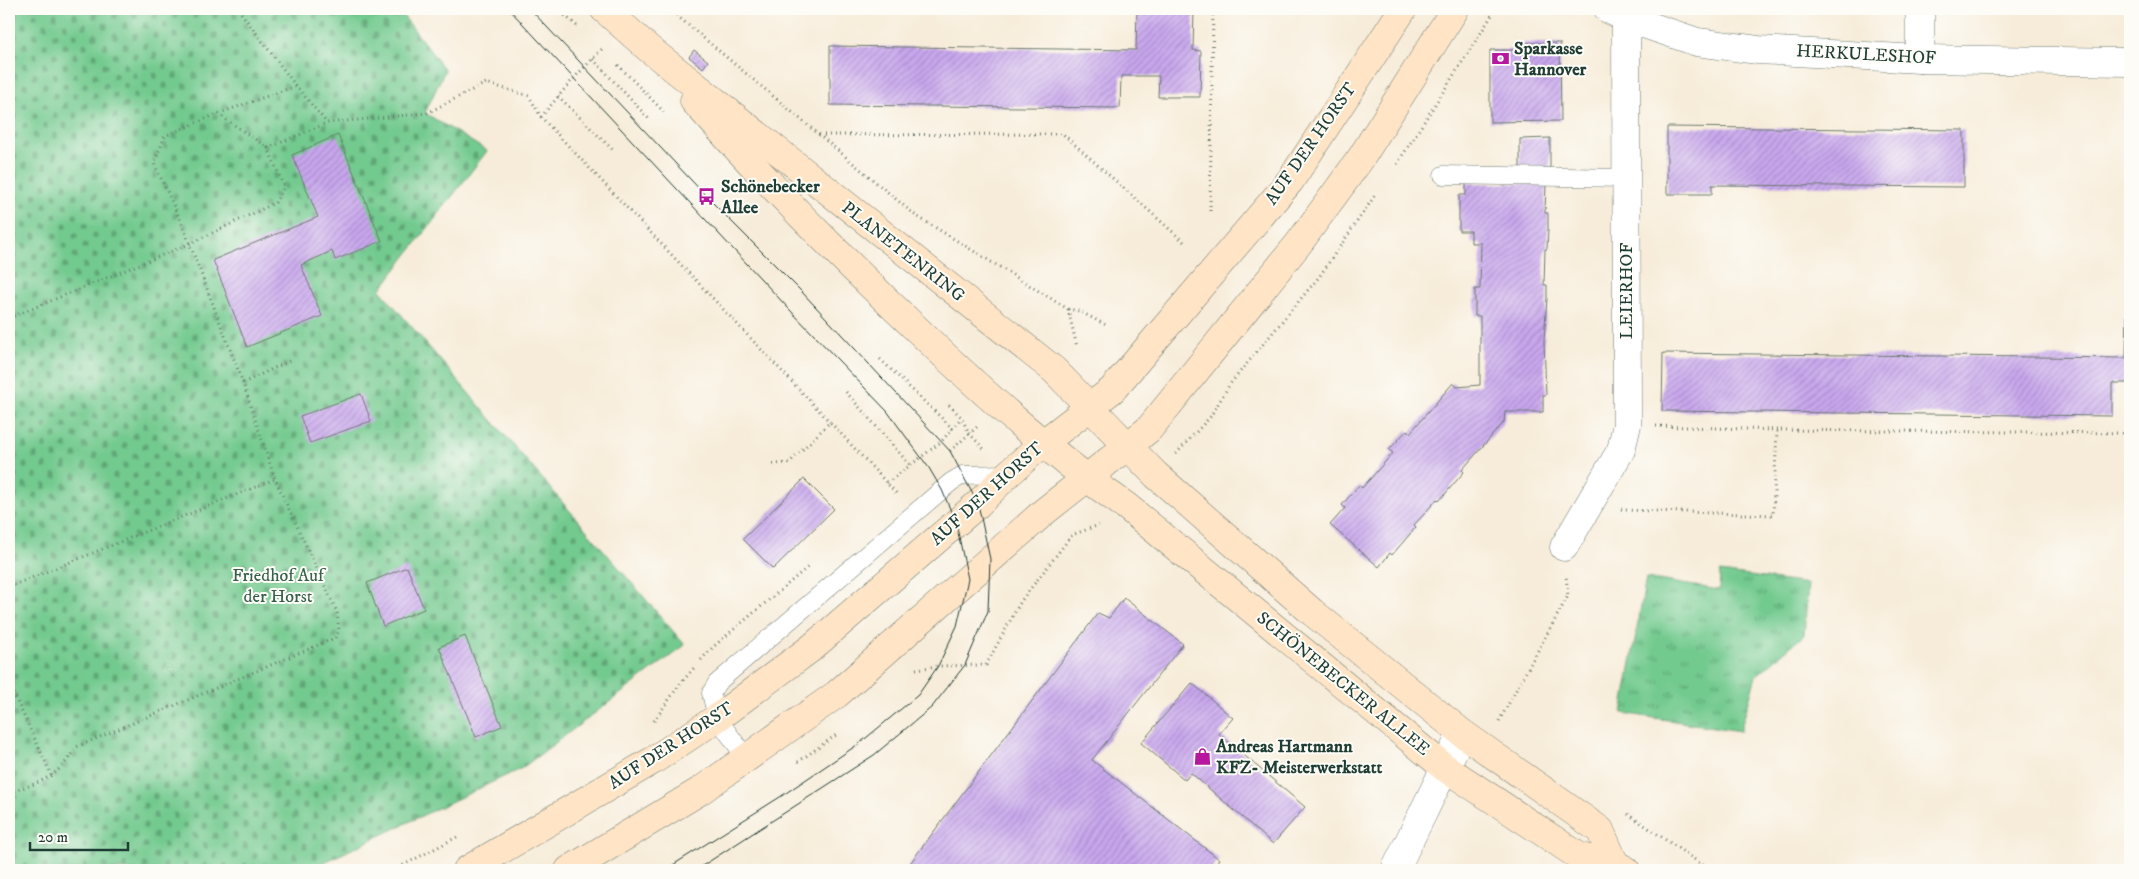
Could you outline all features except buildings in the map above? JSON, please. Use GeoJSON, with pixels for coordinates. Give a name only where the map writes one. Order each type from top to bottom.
{"type":"FeatureCollection","features":[{"type":"Feature","properties":{"kind":"street","name":"PLANETENRING"},"geometry":{"type":"LineString","coordinates":[[604,9],[648,48],[847,208],[1033,353],[1090,406],[1128,445]]}},
{"type":"Feature","properties":{"kind":"street","name":"AUF DER HORST"},"geometry":{"type":"LineString","coordinates":[[466,870],[652,762],[717,718],[810,649],[978,504],[1042,444],[1112,390],[1290,181],[1403,9]]}},
{"type":"Feature","properties":{"kind":"street"},"geometry":{"type":"LineString","coordinates":[[569,870],[700,792],[837,694],[1085,478],[1149,429],[1298,243],[1361,158],[1455,9]]}},
{"type":"Feature","properties":{"kind":"street"},"geometry":{"type":"LineString","coordinates":[[1920,9],[1920,59]]}},
{"type":"Feature","properties":{"kind":"street","name":"HERKULESHOF"},"geometry":{"type":"LineString","coordinates":[[1617,13],[1697,42],[1758,50],[1920,59],[2130,62]]}},
{"type":"Feature","properties":{"kind":"street","name":"LEIERHOF"},"geometry":{"type":"LineString","coordinates":[[1564,547],[1621,450],[1627,425],[1627,178],[1617,13]]}},
{"type":"Feature","properties":{"kind":"street","name":"PLANETENRING"},"geometry":{"type":"LineString","coordinates":[[648,48],[745,158],[860,276],[1042,444],[1085,478]]}},
{"type":"Feature","properties":{"kind":"street","name":"SCHÖNEBECKER ALLEE"},"geometry":{"type":"LineString","coordinates":[[1128,445],[1156,475],[1312,612],[1462,733],[1600,830],[1621,867]]}},
{"type":"Feature","properties":{"kind":"street","name":"SCHÖNEBECKER ALLEE"},"geometry":{"type":"LineString","coordinates":[[1085,478],[1126,506],[1444,768],[1580,857],[1621,867]]}},
{"type":"Feature","properties":{"kind":"street"},"geometry":{"type":"LineString","coordinates":[[1394,870],[1462,733]]}},
{"type":"Feature","properties":{"kind":"lane"},"geometry":{"type":"LineString","coordinates":[[1443,175],[1627,178]]}},
{"type":"Feature","properties":{"kind":"lane"},"geometry":{"type":"LineString","coordinates":[[717,718],[747,759]]}},
{"type":"Feature","properties":{"kind":"path"},"geometry":{"type":"LineString","coordinates":[[238,9],[296,86],[327,123]]}},
{"type":"Feature","properties":{"kind":"path"},"geometry":{"type":"LineString","coordinates":[[557,9],[578,27]]}},
{"type":"Feature","properties":{"kind":"path"},"geometry":{"type":"LineString","coordinates":[[670,9],[915,215],[1068,309],[1079,311],[1106,325]]}},
{"type":"Feature","properties":{"kind":"path"},"geometry":{"type":"LineString","coordinates":[[1210,211],[1213,9]]}},
{"type":"Feature","properties":{"kind":"path"},"geometry":{"type":"LineString","coordinates":[[540,117],[602,49]]}},
{"type":"Feature","properties":{"kind":"path"},"geometry":{"type":"LineString","coordinates":[[593,59],[650,120]]}},
{"type":"Feature","properties":{"kind":"path"},"geometry":{"type":"LineString","coordinates":[[268,148],[327,123],[426,113],[486,83],[528,96],[540,117],[897,494],[889,500]]}},
{"type":"Feature","properties":{"kind":"path"},"geometry":{"type":"LineString","coordinates":[[9,793],[52,776],[69,760],[76,748],[336,638],[339,631],[336,612],[275,479],[243,383],[183,226],[154,163],[165,136],[217,114],[296,86]]}},
{"type":"Feature","properties":{"kind":"path"},"geometry":{"type":"LineString","coordinates":[[558,96],[615,152]]}},
{"type":"Feature","properties":{"kind":"path"},"geometry":{"type":"LineString","coordinates":[[9,318],[189,244],[275,203],[284,187],[268,148],[217,114]]}},
{"type":"Feature","properties":{"kind":"path"},"geometry":{"type":"LineString","coordinates":[[819,135],[1064,134],[1184,242]]}},
{"type":"Feature","properties":{"kind":"path"},"geometry":{"type":"LineString","coordinates":[[1068,309],[1078,351]]}},
{"type":"Feature","properties":{"kind":"path"},"geometry":{"type":"LineString","coordinates":[[880,359],[953,429]]}},
{"type":"Feature","properties":{"kind":"path"},"geometry":{"type":"LineString","coordinates":[[243,383],[291,360]]}},
{"type":"Feature","properties":{"kind":"path"},"geometry":{"type":"LineString","coordinates":[[846,392],[910,465]]}},
{"type":"Feature","properties":{"kind":"path"},"geometry":{"type":"LineString","coordinates":[[887,483],[941,442],[961,417]]}},
{"type":"Feature","properties":{"kind":"path"},"geometry":{"type":"LineString","coordinates":[[773,464],[789,463],[830,422]]}},
{"type":"Feature","properties":{"kind":"path"},"geometry":{"type":"LineString","coordinates":[[1627,425],[1777,430],[2130,433]]}},
{"type":"Feature","properties":{"kind":"path"},"geometry":{"type":"LineString","coordinates":[[1594,496],[1625,510],[1773,515],[1777,430]]}},
{"type":"Feature","properties":{"kind":"path"},"geometry":{"type":"LineString","coordinates":[[9,587],[275,479]]}},
{"type":"Feature","properties":{"kind":"path"},"geometry":{"type":"LineString","coordinates":[[917,668],[986,665],[1021,601],[1072,535]]}},
{"type":"Feature","properties":{"kind":"path"},"geometry":{"type":"LineString","coordinates":[[1496,725],[1568,596],[1564,547]]}},
{"type":"Feature","properties":{"kind":"path"},"geometry":{"type":"LineString","coordinates":[[652,724],[680,684],[713,647],[812,564]]}},
{"type":"Feature","properties":{"kind":"path"},"geometry":{"type":"LineString","coordinates":[[9,684],[52,776]]}},
{"type":"Feature","properties":{"kind":"path"},"geometry":{"type":"LineString","coordinates":[[1621,810],[1710,870]]}},
{"type":"Feature","properties":{"kind":"path"},"geometry":{"type":"LineString","coordinates":[[394,870],[462,835]]}},
{"type":"Feature","properties":{"kind":"green space","name":"Friedhof Auf der Horst"},"geometry":{"type":"Polygon","coordinates":[[[9,9],[398,9],[445,70],[425,113],[487,151],[380,290],[685,645],[522,768],[308,870],[9,870],[9,9]]]}},
{"type":"Feature","properties":{"kind":"green space"},"geometry":{"type":"Polygon","coordinates":[[[1720,572],[1808,584],[1804,635],[1756,676],[1740,731],[1622,713],[1646,578],[1719,590],[1720,572]]]}},
{"type":"Feature","properties":{"kind":"tram line"},"geometry":{"type":"LineString","coordinates":[[509,9],[789,309],[887,411],[929,468],[942,490],[956,523],[968,579],[957,626],[938,666],[918,695],[860,743],[780,797],[665,870]]}},
{"type":"Feature","properties":{"kind":"tram line"},"geometry":{"type":"LineString","coordinates":[[530,9],[707,197],[801,291],[950,451],[978,504],[990,559],[988,611],[965,665],[932,707],[874,755],[696,870]]}},
{"type":"Feature","properties":{"kind":"place","name":"Sparkasse Hannover"},"geometry":{"type":"Point","coordinates":[1500,59]}},
{"type":"Feature","properties":{"kind":"place","name":"Schönebecker Allee"},"geometry":{"type":"Point","coordinates":[707,197]}},
{"type":"Feature","properties":{"kind":"place","name":"Andreas Hartmann KFZ- Meisterwerkstatt"},"geometry":{"type":"Point","coordinates":[1202,757]}}]}
